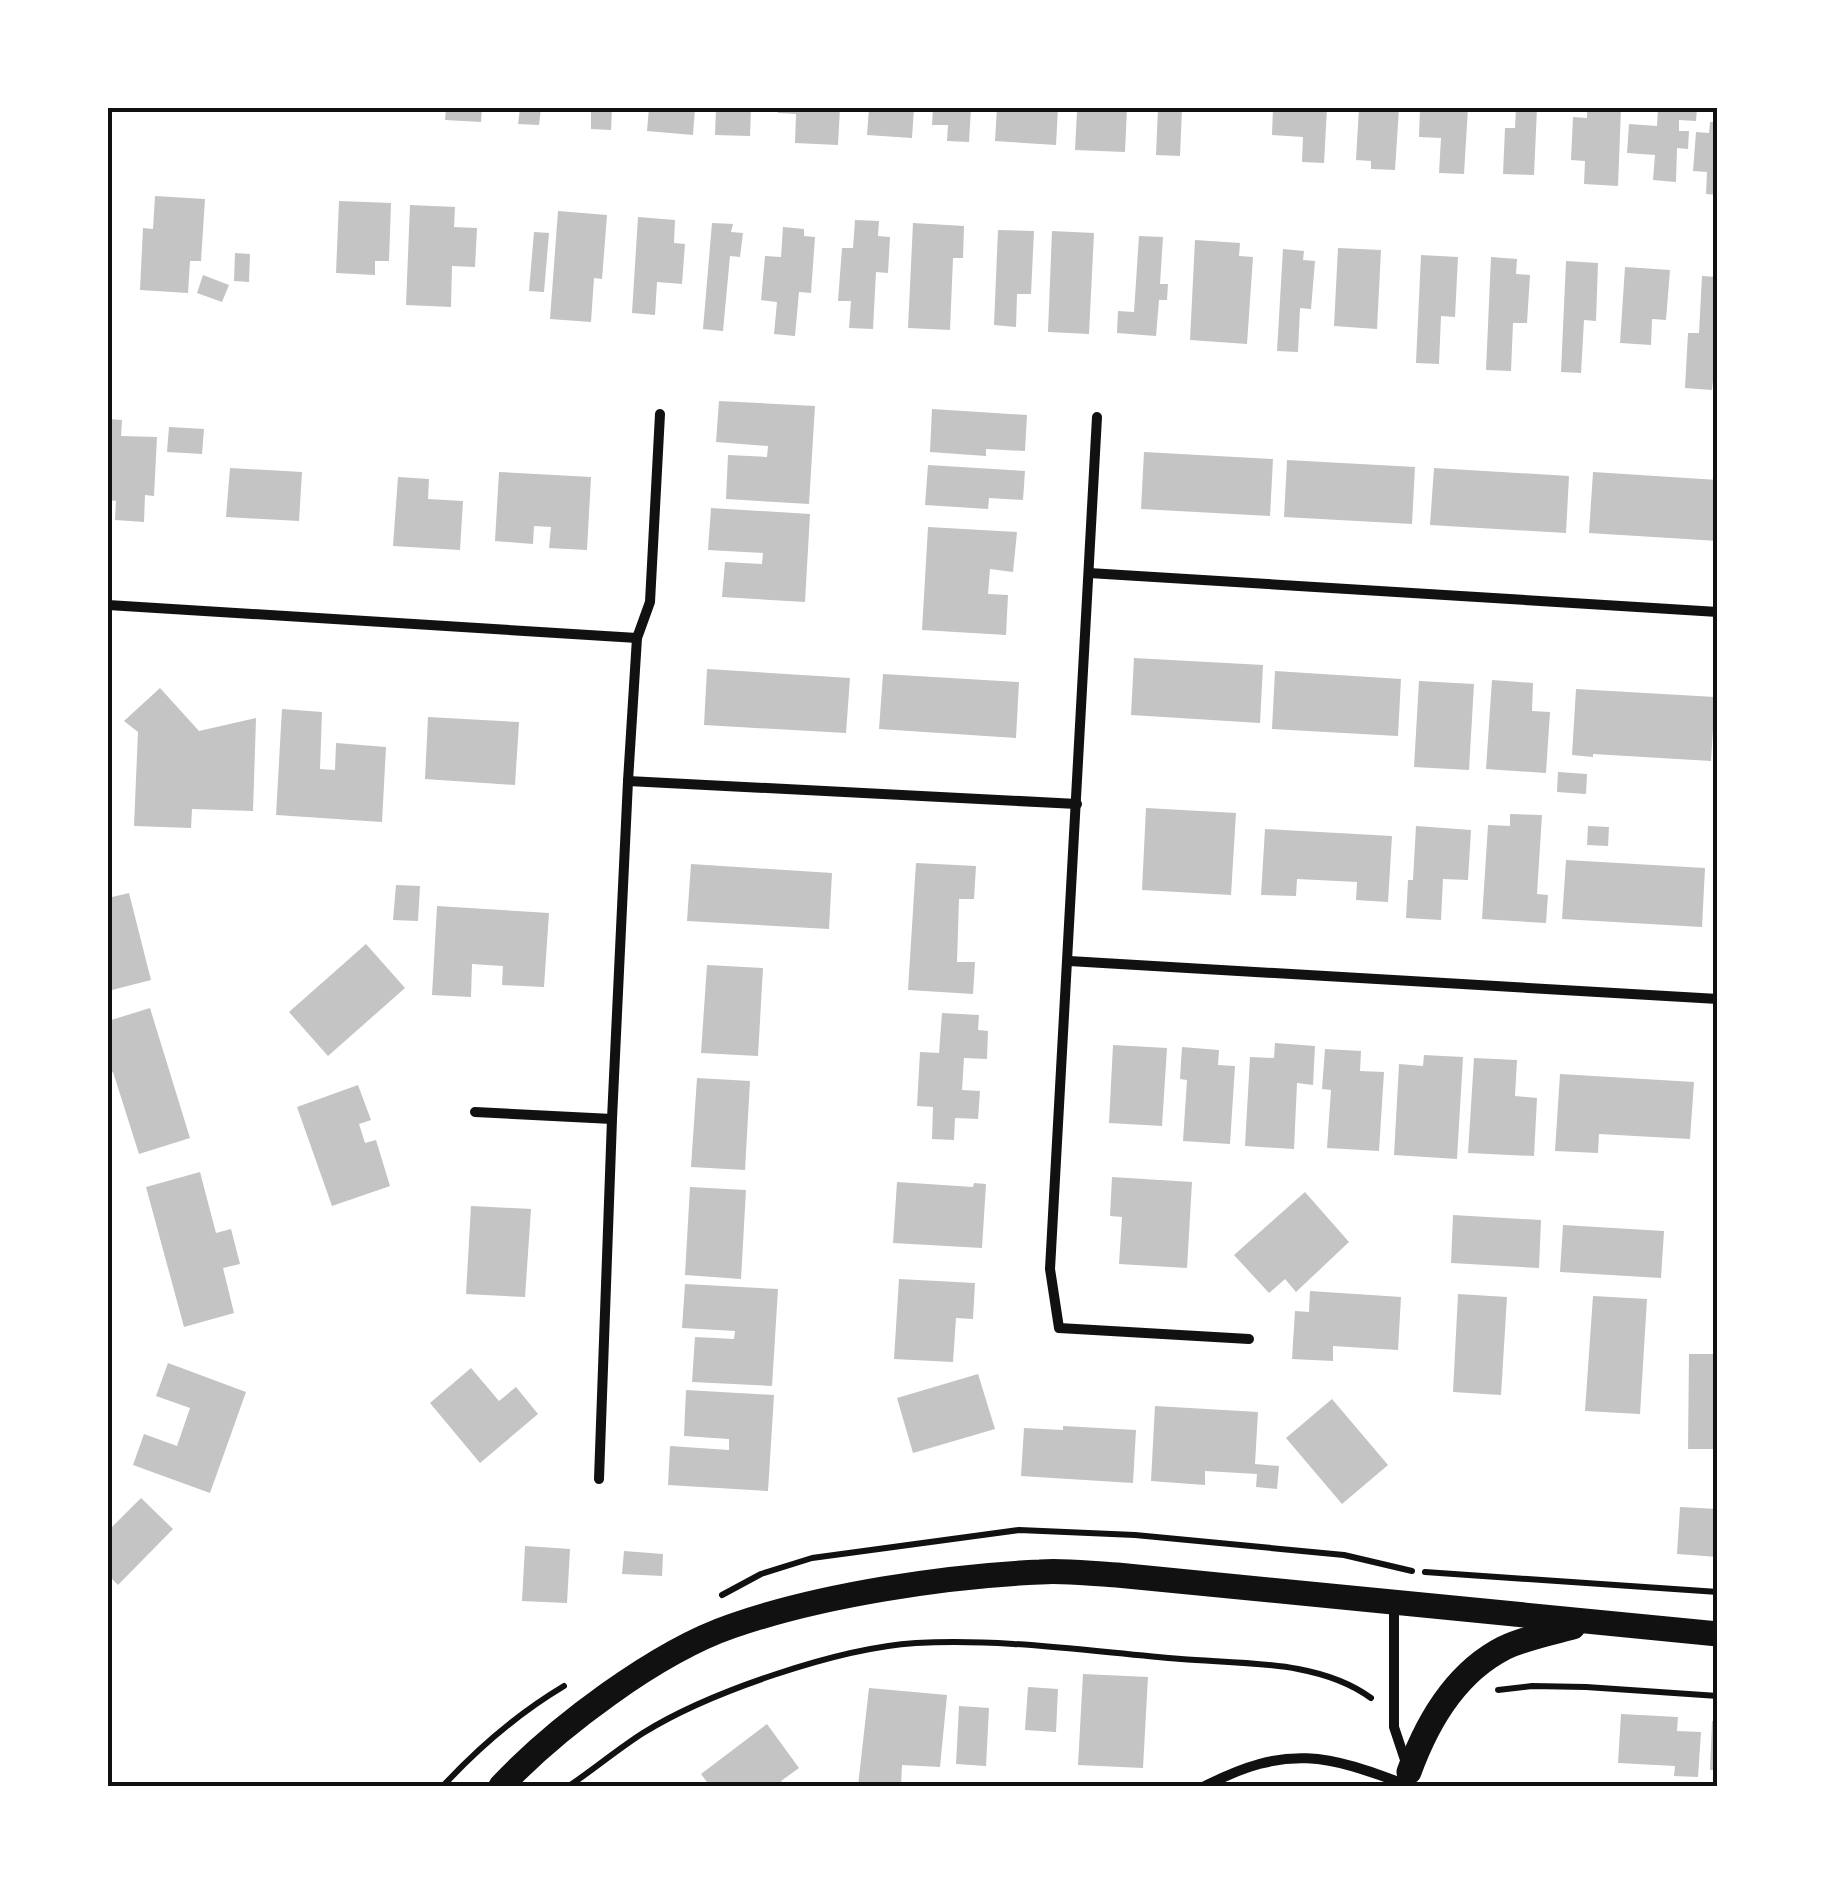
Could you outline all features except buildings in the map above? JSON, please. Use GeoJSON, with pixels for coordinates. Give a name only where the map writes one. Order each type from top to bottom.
{"type":"FeatureCollection","features":[{"type":"Feature","properties":{"kind":"highway"},"geometry":{"type":"LineString","coordinates":[[501,1786],[586,1712],[662,1660],[731,1626],[828,1601],[908,1586],[1044,1571],[1116,1575],[1718,1634]]}},
{"type":"Feature","properties":{"kind":"highway"},"geometry":{"type":"LineString","coordinates":[[1410,1782],[1420,1740],[1446,1696],[1460,1682],[1507,1647],[1573,1627],[1598,1624]]}},
{"type":"Feature","properties":{"kind":"street"},"geometry":{"type":"LineString","coordinates":[[599,1479],[628,781],[637,638],[650,602],[660,414]]}},
{"type":"Feature","properties":{"kind":"street"},"geometry":{"type":"LineString","coordinates":[[1097,418],[1050,1269],[1058,1328],[1249,1339]]}},
{"type":"Feature","properties":{"kind":"street"},"geometry":{"type":"LineString","coordinates":[[1089,573],[1718,612]]}},
{"type":"Feature","properties":{"kind":"street"},"geometry":{"type":"LineString","coordinates":[[108,605],[637,638]]}},
{"type":"Feature","properties":{"kind":"street"},"geometry":{"type":"LineString","coordinates":[[628,781],[1077,804]]}},
{"type":"Feature","properties":{"kind":"street"},"geometry":{"type":"LineString","coordinates":[[1069,961],[1718,1000]]}},
{"type":"Feature","properties":{"kind":"street"},"geometry":{"type":"LineString","coordinates":[[475,1112],[612,1119]]}},
{"type":"Feature","properties":{"kind":"street"},"geometry":{"type":"LineString","coordinates":[[1394,1603],[1394,1727],[1410,1782]]}},
{"type":"Feature","properties":{"kind":"street"},"geometry":{"type":"LineString","coordinates":[[1205,1786],[1244,1767],[1284,1758],[1351,1764],[1410,1782]]}},
{"type":"Feature","properties":{"kind":"path"},"geometry":{"type":"LineString","coordinates":[[569,1786],[645,1732],[704,1703],[849,1652],[915,1644],[979,1644],[1282,1668],[1334,1676],[1374,1700],[1394,1687]]}},
{"type":"Feature","properties":{"kind":"path"},"geometry":{"type":"LineString","coordinates":[[1460,1682],[1482,1698],[1503,1688],[1532,1686],[1718,1696]]}}]}
